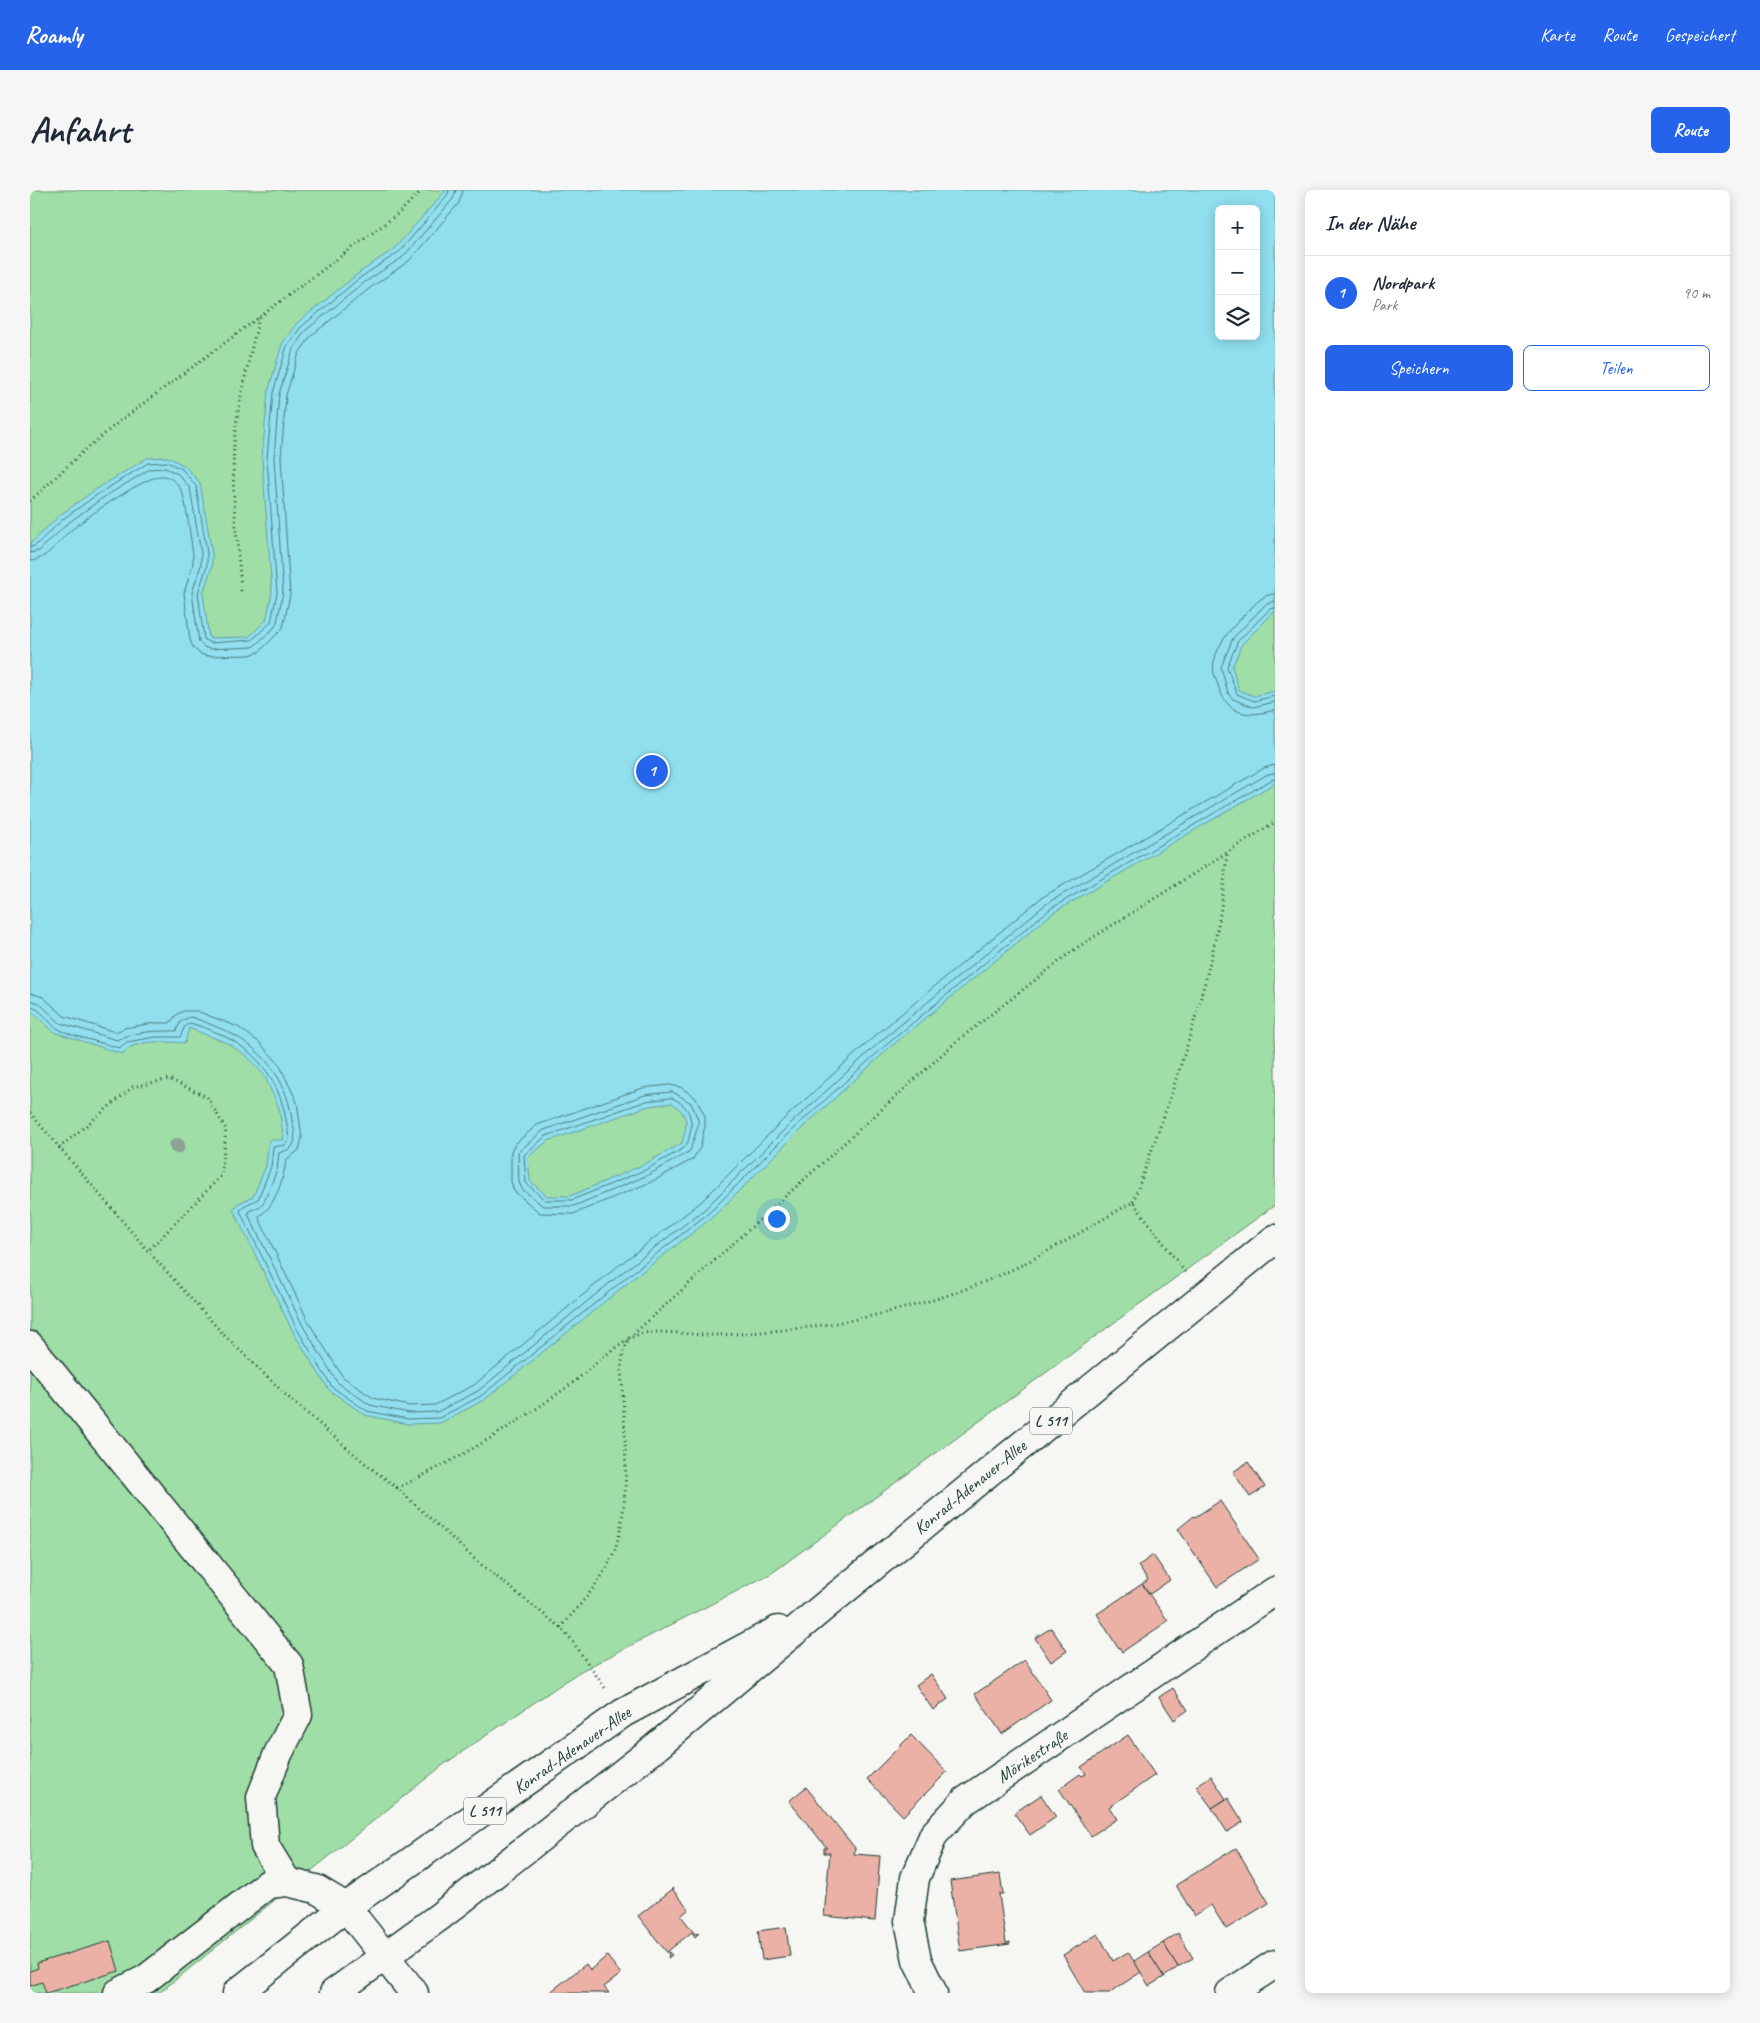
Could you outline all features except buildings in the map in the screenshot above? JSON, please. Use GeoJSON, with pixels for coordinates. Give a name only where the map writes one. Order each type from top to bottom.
{"type":"FeatureCollection","features":[{"type":"Feature","properties":{"kind":"main road","name":"Konrad-Adenauer-Allee"},"geometry":{"type":"LineString","coordinates":[[334,1993],[439,1917],[651,1751],[1203,1296],[1275,1239]]}},
{"type":"Feature","properties":{"kind":"main road"},"geometry":{"type":"LineString","coordinates":[[30,1346],[289,1665],[298,1715],[278,1754],[261,1797],[265,1846],[287,1882]]}},
{"type":"Feature","properties":{"kind":"main road","name":"Mörikestraße"},"geometry":{"type":"LineString","coordinates":[[933,1993],[917,1960],[909,1920],[915,1878],[934,1834],[965,1801],[1275,1592]]}},
{"type":"Feature","properties":{"kind":"main road","name":"Konrad-Adenauer-Allee"},"geometry":{"type":"LineString","coordinates":[[237,1993],[346,1907],[622,1713],[828,1604]]}},
{"type":"Feature","properties":{"kind":"main road"},"geometry":{"type":"LineString","coordinates":[[118,1993],[146,1979],[268,1884],[287,1882],[316,1889],[346,1907],[414,1993]]}},
{"type":"Feature","properties":{"kind":"main road"},"geometry":{"type":"LineString","coordinates":[[1230,1993],[1275,1964]]}},
{"type":"Feature","properties":{"kind":"path"},"geometry":{"type":"LineString","coordinates":[[30,501],[99,438],[259,316],[399,213],[422,190]]}},
{"type":"Feature","properties":{"kind":"path"},"geometry":{"type":"LineString","coordinates":[[242,591],[233,475],[234,443],[259,316]]}},
{"type":"Feature","properties":{"kind":"path"},"geometry":{"type":"LineString","coordinates":[[398,1488],[436,1470],[513,1424],[572,1383],[628,1339],[957,1041],[1075,949],[1275,822]]}},
{"type":"Feature","properties":{"kind":"path"},"geometry":{"type":"LineString","coordinates":[[561,1628],[594,1588],[611,1559],[619,1531],[624,1494],[626,1450],[621,1368],[622,1355],[628,1339],[652,1332],[708,1335],[804,1327],[851,1320],[906,1307],[958,1291],[1005,1273],[1133,1202],[1172,1096],[1194,1028],[1217,934],[1227,852]]}},
{"type":"Feature","properties":{"kind":"path"},"geometry":{"type":"LineString","coordinates":[[59,1148],[134,1087],[169,1079],[207,1097],[226,1129],[221,1176],[148,1251]]}},
{"type":"Feature","properties":{"kind":"path"},"geometry":{"type":"LineString","coordinates":[[30,1113],[148,1251],[224,1335],[288,1397],[366,1464],[398,1488],[478,1562],[561,1628],[622,1713]]}},
{"type":"Feature","properties":{"kind":"path"},"geometry":{"type":"LineString","coordinates":[[1133,1202],[1203,1296]]}},
{"type":"Feature","properties":{"kind":"green space"},"geometry":{"type":"Polygon","coordinates":[[[30,190],[1275,190],[1275,1205],[772,1573],[579,1672],[443,1765],[159,1993],[30,1993],[30,190]]]}},
{"type":"Feature","properties":{"kind":"water"},"geometry":{"type":"Polygon","coordinates":[[[446,190],[1275,190],[1275,611],[1242,644],[1232,667],[1239,690],[1254,696],[1275,691],[1275,783],[1053,913],[888,1049],[798,1132],[714,1216],[630,1281],[484,1400],[440,1423],[408,1424],[365,1415],[329,1390],[293,1332],[233,1209],[239,1203],[253,1197],[266,1166],[269,1140],[284,1140],[279,1108],[264,1075],[247,1056],[227,1043],[189,1028],[185,1043],[143,1043],[135,1045],[122,1054],[54,1032],[30,1010],[30,544],[60,515],[95,490],[147,458],[168,457],[185,466],[200,483],[212,553],[212,567],[203,593],[209,638],[249,637],[266,620],[272,593],[262,458],[268,392],[282,344],[297,323],[359,273],[395,248],[446,190]],[[672,1103],[649,1106],[548,1141],[528,1157],[530,1181],[547,1196],[570,1196],[643,1165],[682,1143],[686,1120],[672,1103]]]}},
{"type":"Feature","properties":{"kind":"place","name":"Nordpark"},"geometry":{"type":"Point","coordinates":[652,771]}}]}
